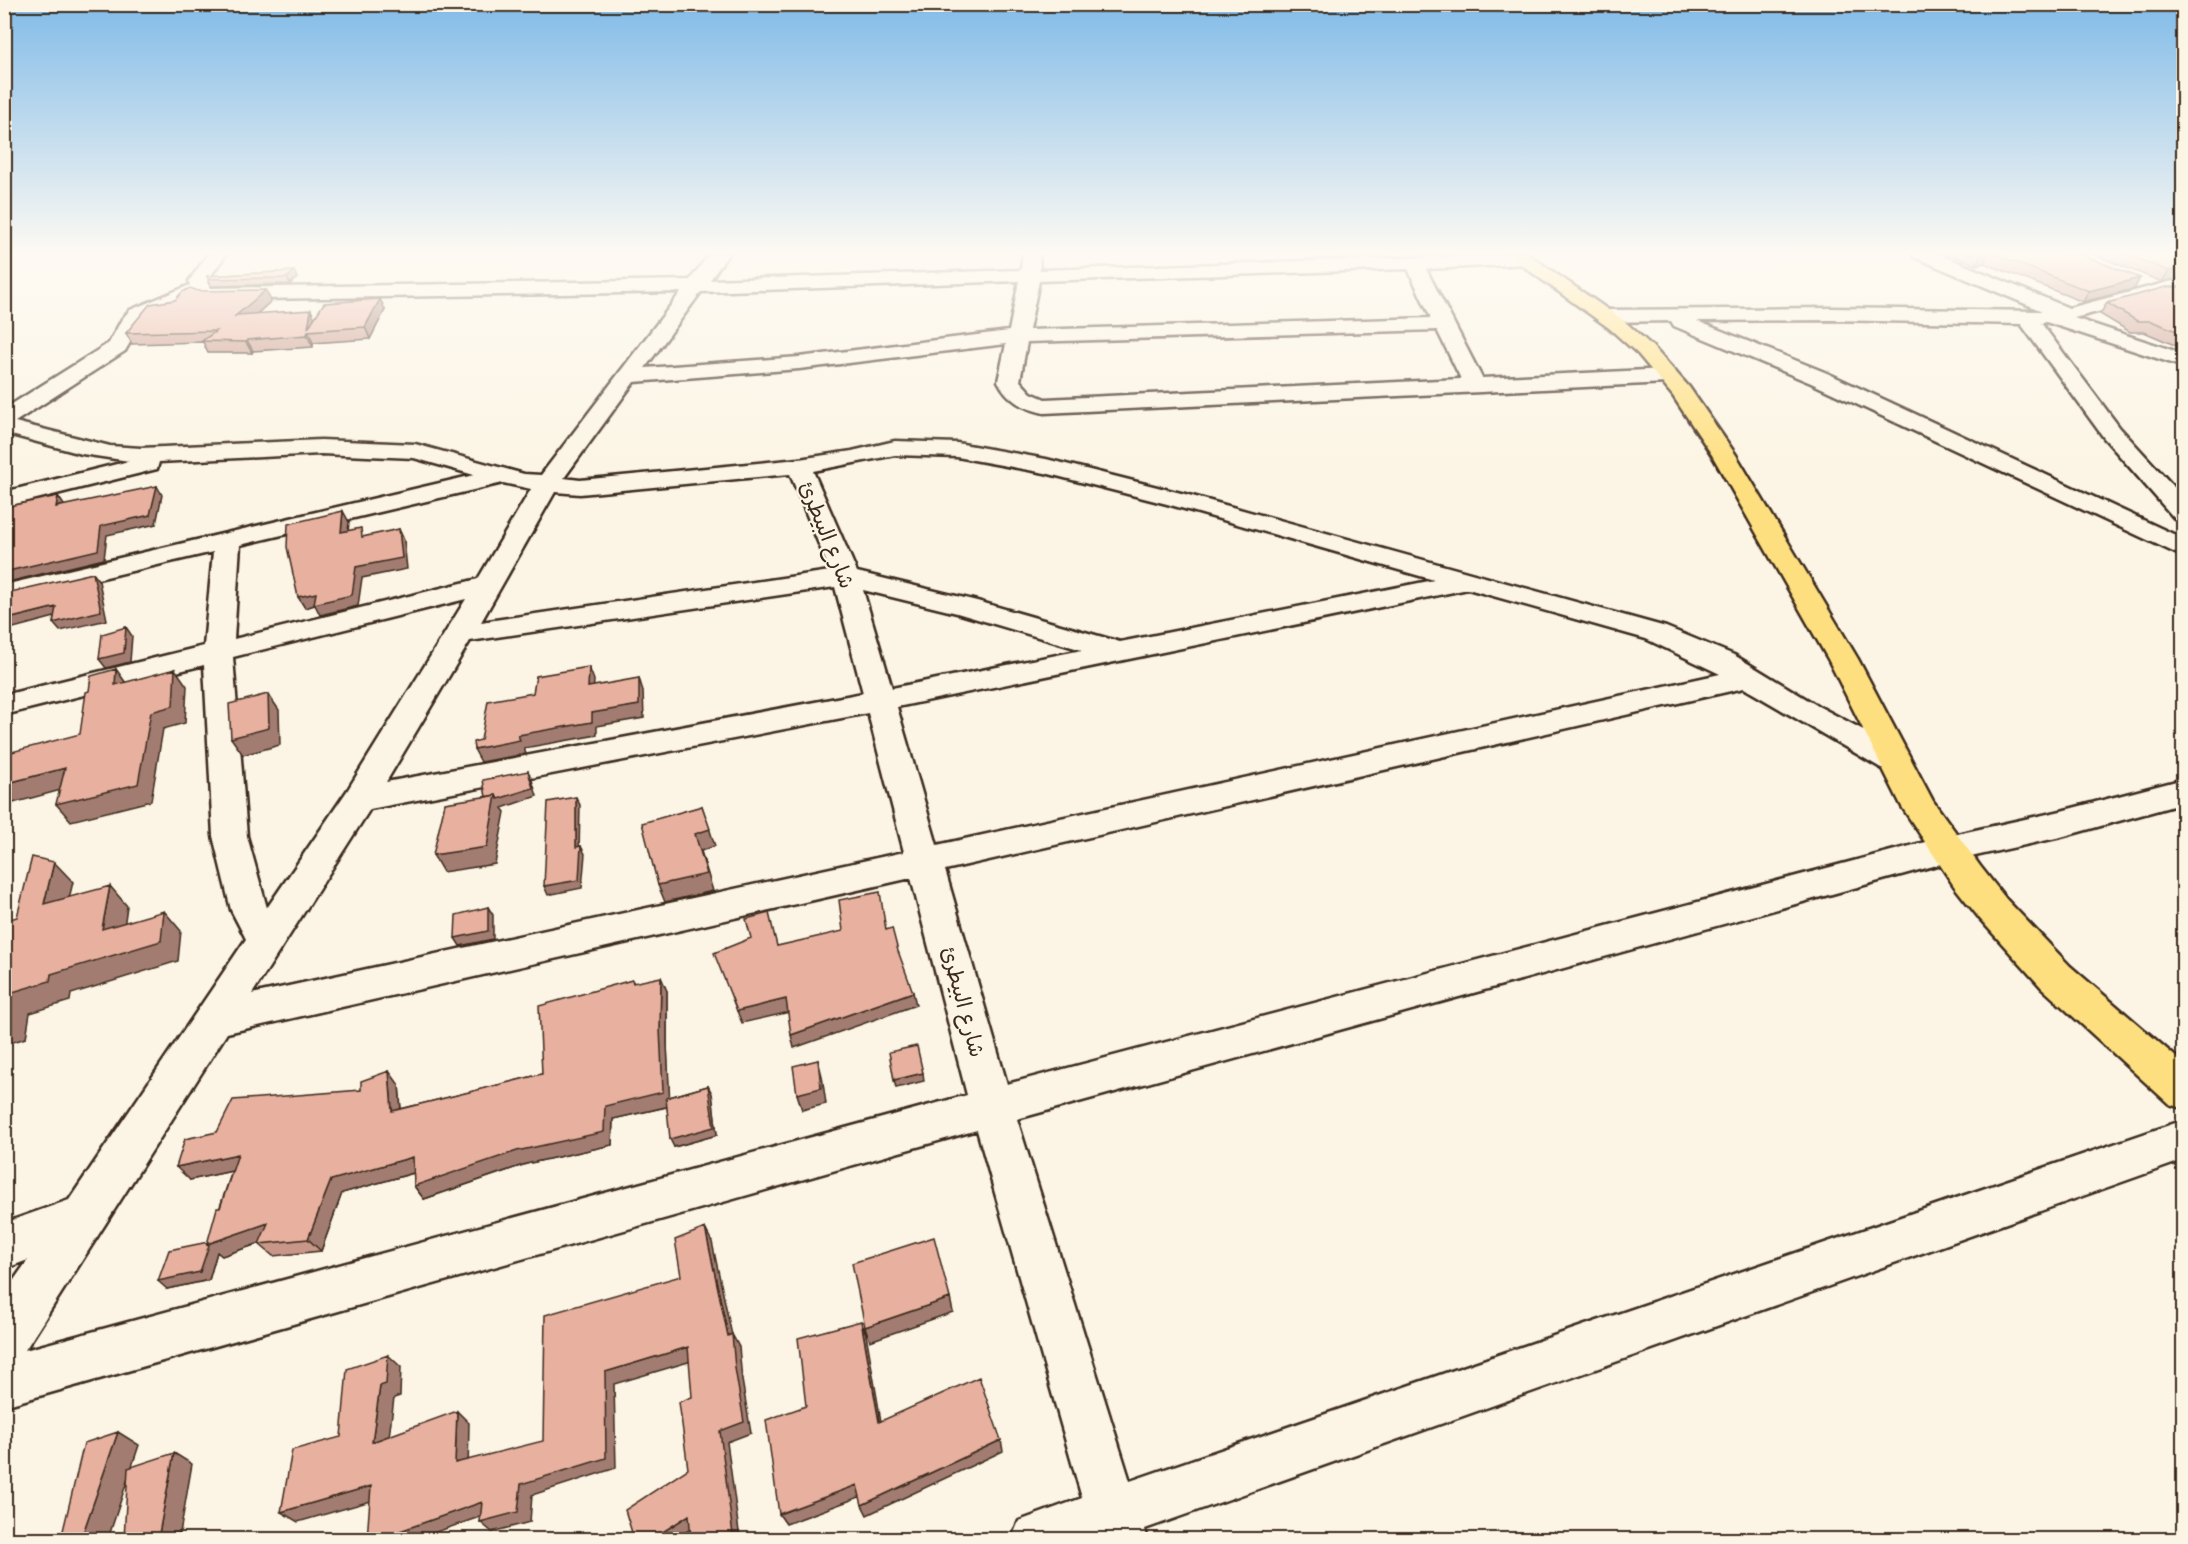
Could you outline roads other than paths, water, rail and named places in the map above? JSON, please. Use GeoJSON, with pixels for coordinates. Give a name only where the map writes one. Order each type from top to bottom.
{"type":"FeatureCollection","features":[{"type":"Feature","properties":{"kind":"main road"},"geometry":{"type":"LineString","coordinates":[[1616,325],[1639,345],[1667,376],[1686,399],[1724,455],[1794,578],[1844,659],[1893,760],[1919,807],[1948,849],[1993,909],[2049,970],[2184,1091]]}},
{"type":"Feature","properties":{"kind":"street"},"geometry":{"type":"LineString","coordinates":[[4,419],[118,347],[130,325]]}},
{"type":"Feature","properties":{"kind":"street"},"geometry":{"type":"LineString","coordinates":[[4,1338],[359,799],[460,634],[546,485],[665,325]]}},
{"type":"Feature","properties":{"kind":"street"},"geometry":{"type":"LineString","coordinates":[[1021,325],[1009,378],[1010,385],[1029,402],[1044,406],[1667,376]]}},
{"type":"Feature","properties":{"kind":"street"},"geometry":{"type":"LineString","coordinates":[[626,376],[799,363],[1019,336],[1408,325]]}},
{"type":"Feature","properties":{"kind":"street"},"geometry":{"type":"LineString","coordinates":[[1446,325],[1475,386]]}},
{"type":"Feature","properties":{"kind":"street"},"geometry":{"type":"LineString","coordinates":[[1688,325],[1819,378],[2184,549]]}},
{"type":"Feature","properties":{"kind":"street"},"geometry":{"type":"LineString","coordinates":[[2052,325],[2112,433],[2184,514]]}},
{"type":"Feature","properties":{"kind":"street"},"geometry":{"type":"LineString","coordinates":[[2075,325],[2184,361]]}},
{"type":"Feature","properties":{"kind":"street"},"geometry":{"type":"LineString","coordinates":[[4,426],[110,453],[174,455],[321,447],[400,450],[433,454],[501,477],[546,485],[598,486],[800,466],[852,458],[895,448],[972,452],[1046,465],[1656,633],[1703,652],[1893,760]]}},
{"type":"Feature","properties":{"kind":"street"},"geometry":{"type":"LineString","coordinates":[[4,500],[104,476],[174,455]]}},
{"type":"Feature","properties":{"kind":"street","name":"شارع البيطرئ"},"geometry":{"type":"LineString","coordinates":[[800,466],[846,577],[992,1107],[1117,1527]]}},
{"type":"Feature","properties":{"kind":"street"},"geometry":{"type":"LineString","coordinates":[[4,593],[501,477]]}},
{"type":"Feature","properties":{"kind":"street"},"geometry":{"type":"LineString","coordinates":[[227,542],[218,650],[230,836],[249,910],[266,940]]}},
{"type":"Feature","properties":{"kind":"street"},"geometry":{"type":"LineString","coordinates":[[460,634],[846,577],[967,607],[1118,651]]}},
{"type":"Feature","properties":{"kind":"street"},"geometry":{"type":"LineString","coordinates":[[359,799],[881,700],[1470,580]]}},
{"type":"Feature","properties":{"kind":"street"},"geometry":{"type":"LineString","coordinates":[[4,705],[487,585]]}},
{"type":"Feature","properties":{"kind":"street"},"geometry":{"type":"LineString","coordinates":[[216,1018],[1749,677]]}},
{"type":"Feature","properties":{"kind":"street"},"geometry":{"type":"LineString","coordinates":[[4,1381],[992,1107],[1948,849],[2061,824],[2184,791]]}},
{"type":"Feature","properties":{"kind":"street"},"geometry":{"type":"LineString","coordinates":[[1038,1539],[1117,1527],[2184,1140]]}},
{"type":"Feature","properties":{"kind":"street"},"geometry":{"type":"LineString","coordinates":[[4,1246],[82,1217]]}}]}
